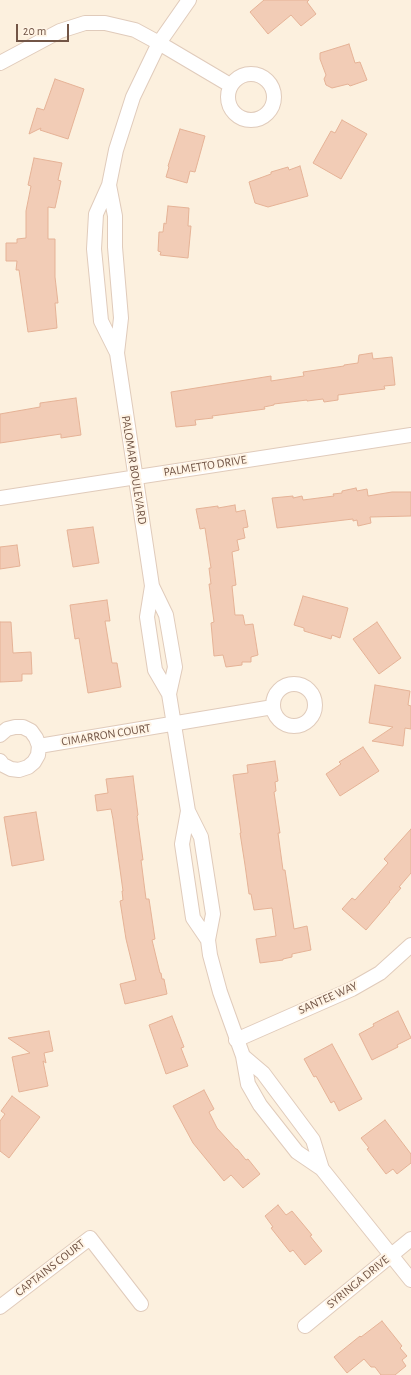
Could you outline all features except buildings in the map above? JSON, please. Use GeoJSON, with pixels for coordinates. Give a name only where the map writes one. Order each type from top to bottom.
{"type":"FeatureCollection","features":[{"type":"Feature","properties":{"kind":"street","name":"PALOMAR BOULEVARD"},"geometry":{"type":"LineString","coordinates":[[117,353],[101,321],[94,249],[96,214],[109,185],[116,150],[133,97],[159,43],[190,0]]}},
{"type":"Feature","properties":{"kind":"street"},"geometry":{"type":"LineString","coordinates":[[0,63],[60,31],[85,23],[106,23],[135,30],[230,85]]}},
{"type":"Feature","properties":{"kind":"street","name":"PALOMAR BOULEVARD"},"geometry":{"type":"LineString","coordinates":[[109,185],[115,216],[115,247],[121,318],[117,353],[152,586],[166,615],[175,667],[170,694],[174,724],[188,811],[201,837],[213,914],[208,940],[210,955],[220,992],[243,1056],[248,1084],[260,1105],[297,1152],[322,1169],[411,1280]]}},
{"type":"Feature","properties":{"kind":"street","name":"PALMETTO DRIVE"},"geometry":{"type":"LineString","coordinates":[[0,498],[411,435]]}},
{"type":"Feature","properties":{"kind":"street","name":"PALOMAR BOULEVARD"},"geometry":{"type":"LineString","coordinates":[[152,586],[147,617],[155,670],[170,694]]}},
{"type":"Feature","properties":{"kind":"street","name":"CIMARRON COURT"},"geometry":{"type":"LineString","coordinates":[[39,746],[273,708]]}},
{"type":"Feature","properties":{"kind":"street"},"geometry":{"type":"LineString","coordinates":[[0,735],[7,729],[15,727],[23,728],[31,732],[36,738],[39,746],[38,755],[28,768],[19,770],[11,769],[3,765],[0,761]]}},
{"type":"Feature","properties":{"kind":"street","name":"PALOMAR BOULEVARD"},"geometry":{"type":"LineString","coordinates":[[188,811],[182,844],[193,918],[208,940]]}},
{"type":"Feature","properties":{"kind":"street","name":"SANTEE WAY"},"geometry":{"type":"LineString","coordinates":[[236,1040],[352,989],[380,973],[411,945]]}},
{"type":"Feature","properties":{"kind":"street","name":"PALOMAR BOULEVARD"},"geometry":{"type":"LineString","coordinates":[[243,1056],[264,1073],[313,1140],[322,1169]]}},
{"type":"Feature","properties":{"kind":"street","name":"CAPTAINS COURT"},"geometry":{"type":"LineString","coordinates":[[0,1306],[90,1238],[141,1304]]}},
{"type":"Feature","properties":{"kind":"street","name":"SYRINGA DRIVE"},"geometry":{"type":"LineString","coordinates":[[305,1326],[411,1239]]}}]}
